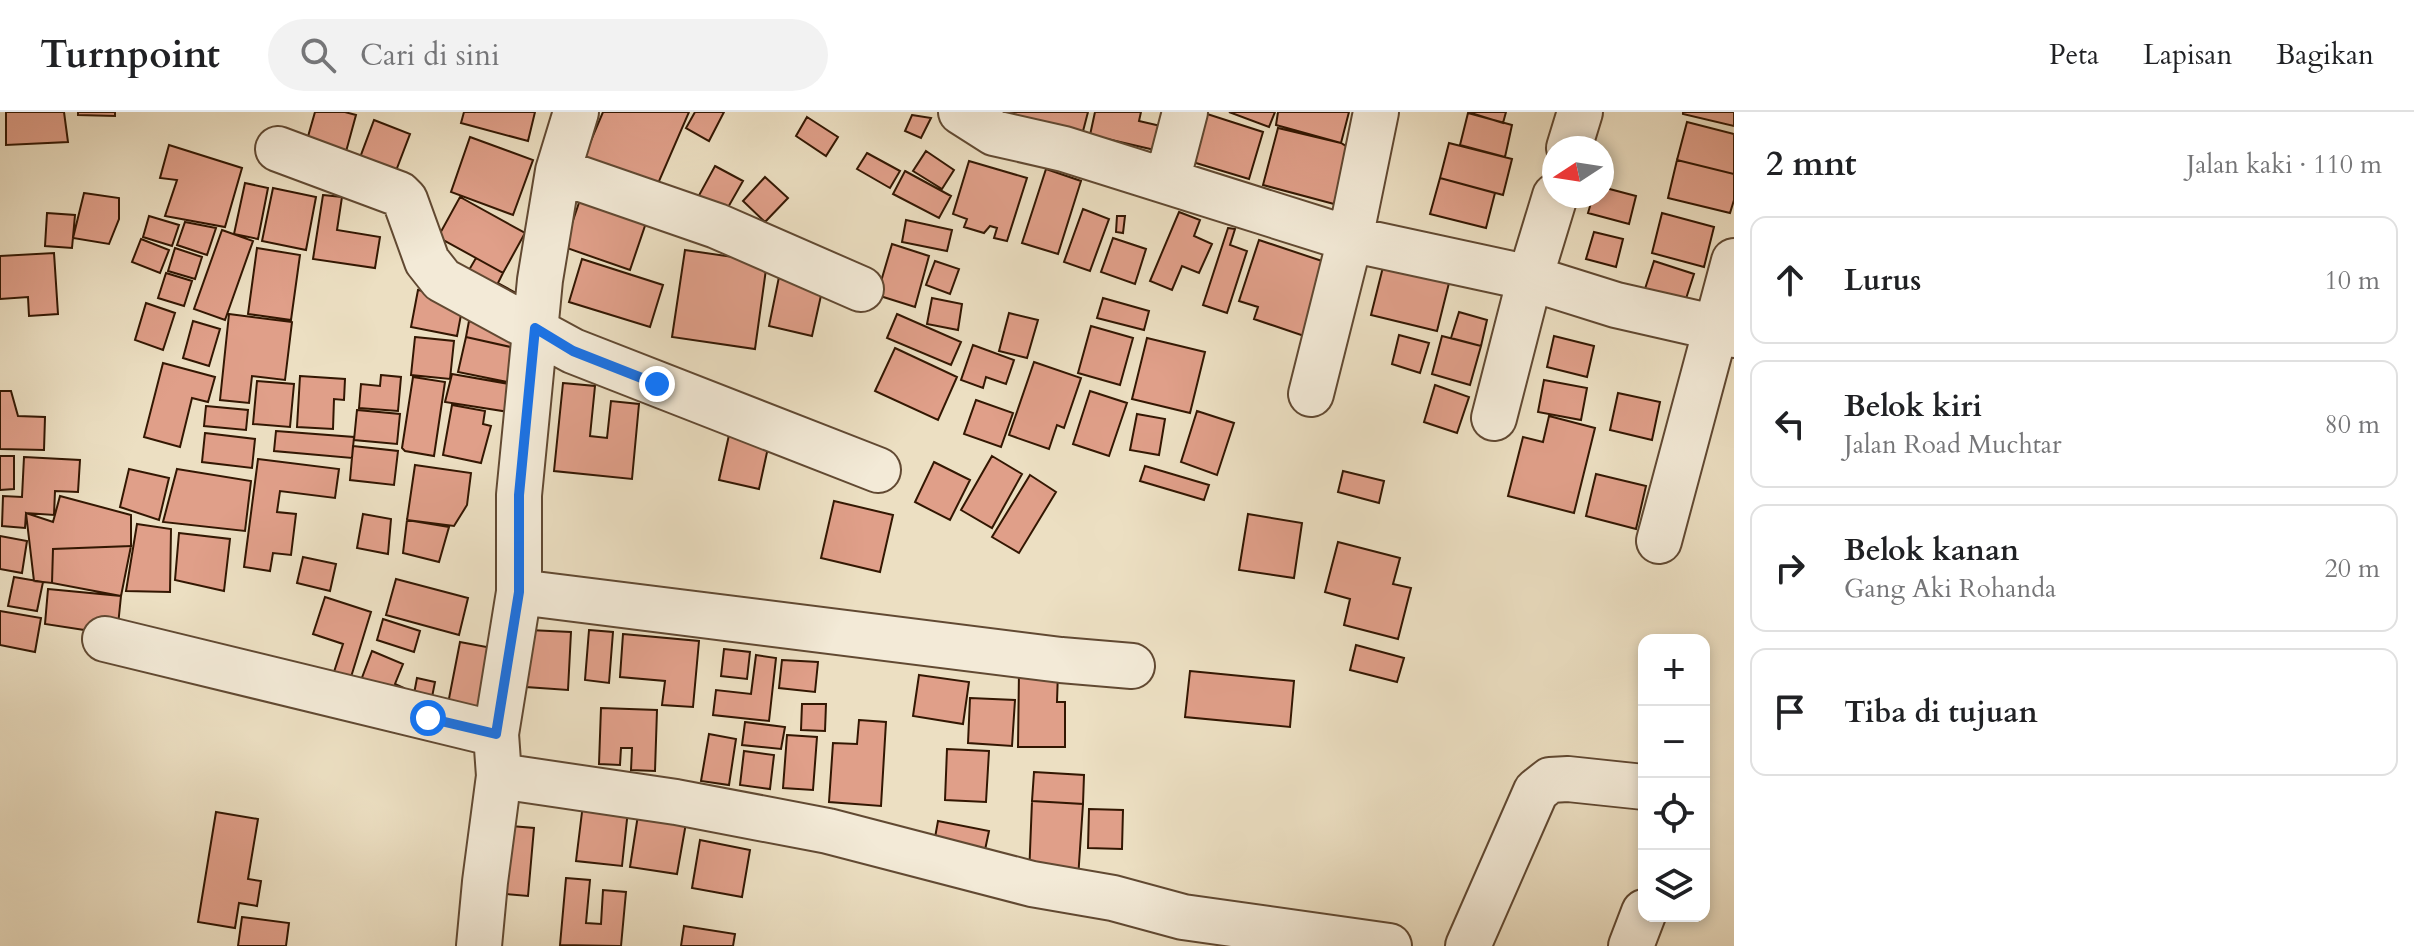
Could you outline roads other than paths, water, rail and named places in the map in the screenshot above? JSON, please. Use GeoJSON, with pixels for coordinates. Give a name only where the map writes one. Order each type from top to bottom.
{"type":"FeatureCollection","features":[{"type":"Feature","properties":{"kind":"street"},"geometry":{"type":"LineString","coordinates":[[479,946],[498,755],[519,592],[519,495],[535,328],[558,171],[576,112]]}},
{"type":"Feature","properties":{"kind":"street"},"geometry":{"type":"LineString","coordinates":[[1167,181],[1185,112]]}},
{"type":"Feature","properties":{"kind":"street"},"geometry":{"type":"LineString","coordinates":[[1311,394],[1350,239],[1376,112]]}},
{"type":"Feature","properties":{"kind":"street"},"geometry":{"type":"LineString","coordinates":[[1573,136],[1580,112]]}},
{"type":"Feature","properties":{"kind":"street"},"geometry":{"type":"LineString","coordinates":[[985,119],[1064,149],[1350,239],[1530,278],[1616,305],[1726,332]]}},
{"type":"Feature","properties":{"kind":"street"},"geometry":{"type":"LineString","coordinates":[[278,149],[399,194],[405,200],[427,261],[442,280],[573,351],[878,470]]}},
{"type":"Feature","properties":{"kind":"street"},"geometry":{"type":"LineString","coordinates":[[558,171],[717,226],[861,289]]}},
{"type":"Feature","properties":{"kind":"street"},"geometry":{"type":"LineString","coordinates":[[1494,418],[1551,208]]}},
{"type":"Feature","properties":{"kind":"street"},"geometry":{"type":"LineString","coordinates":[[1659,541],[1726,332],[1734,261]]}},
{"type":"Feature","properties":{"kind":"street"},"geometry":{"type":"LineString","coordinates":[[519,592],[1045,658],[1132,666]]}},
{"type":"Feature","properties":{"kind":"street"},"geometry":{"type":"LineString","coordinates":[[105,639],[498,755],[676,802],[828,831],[1032,884],[1113,898],[1209,922],[1389,946]]}},
{"type":"Feature","properties":{"kind":"street"},"geometry":{"type":"LineString","coordinates":[[1468,946],[1536,791],[1550,780],[1568,779],[1638,786]]}},
{"type":"Feature","properties":{"kind":"street"},"geometry":{"type":"LineString","coordinates":[[1631,946],[1640,922]]}}]}
